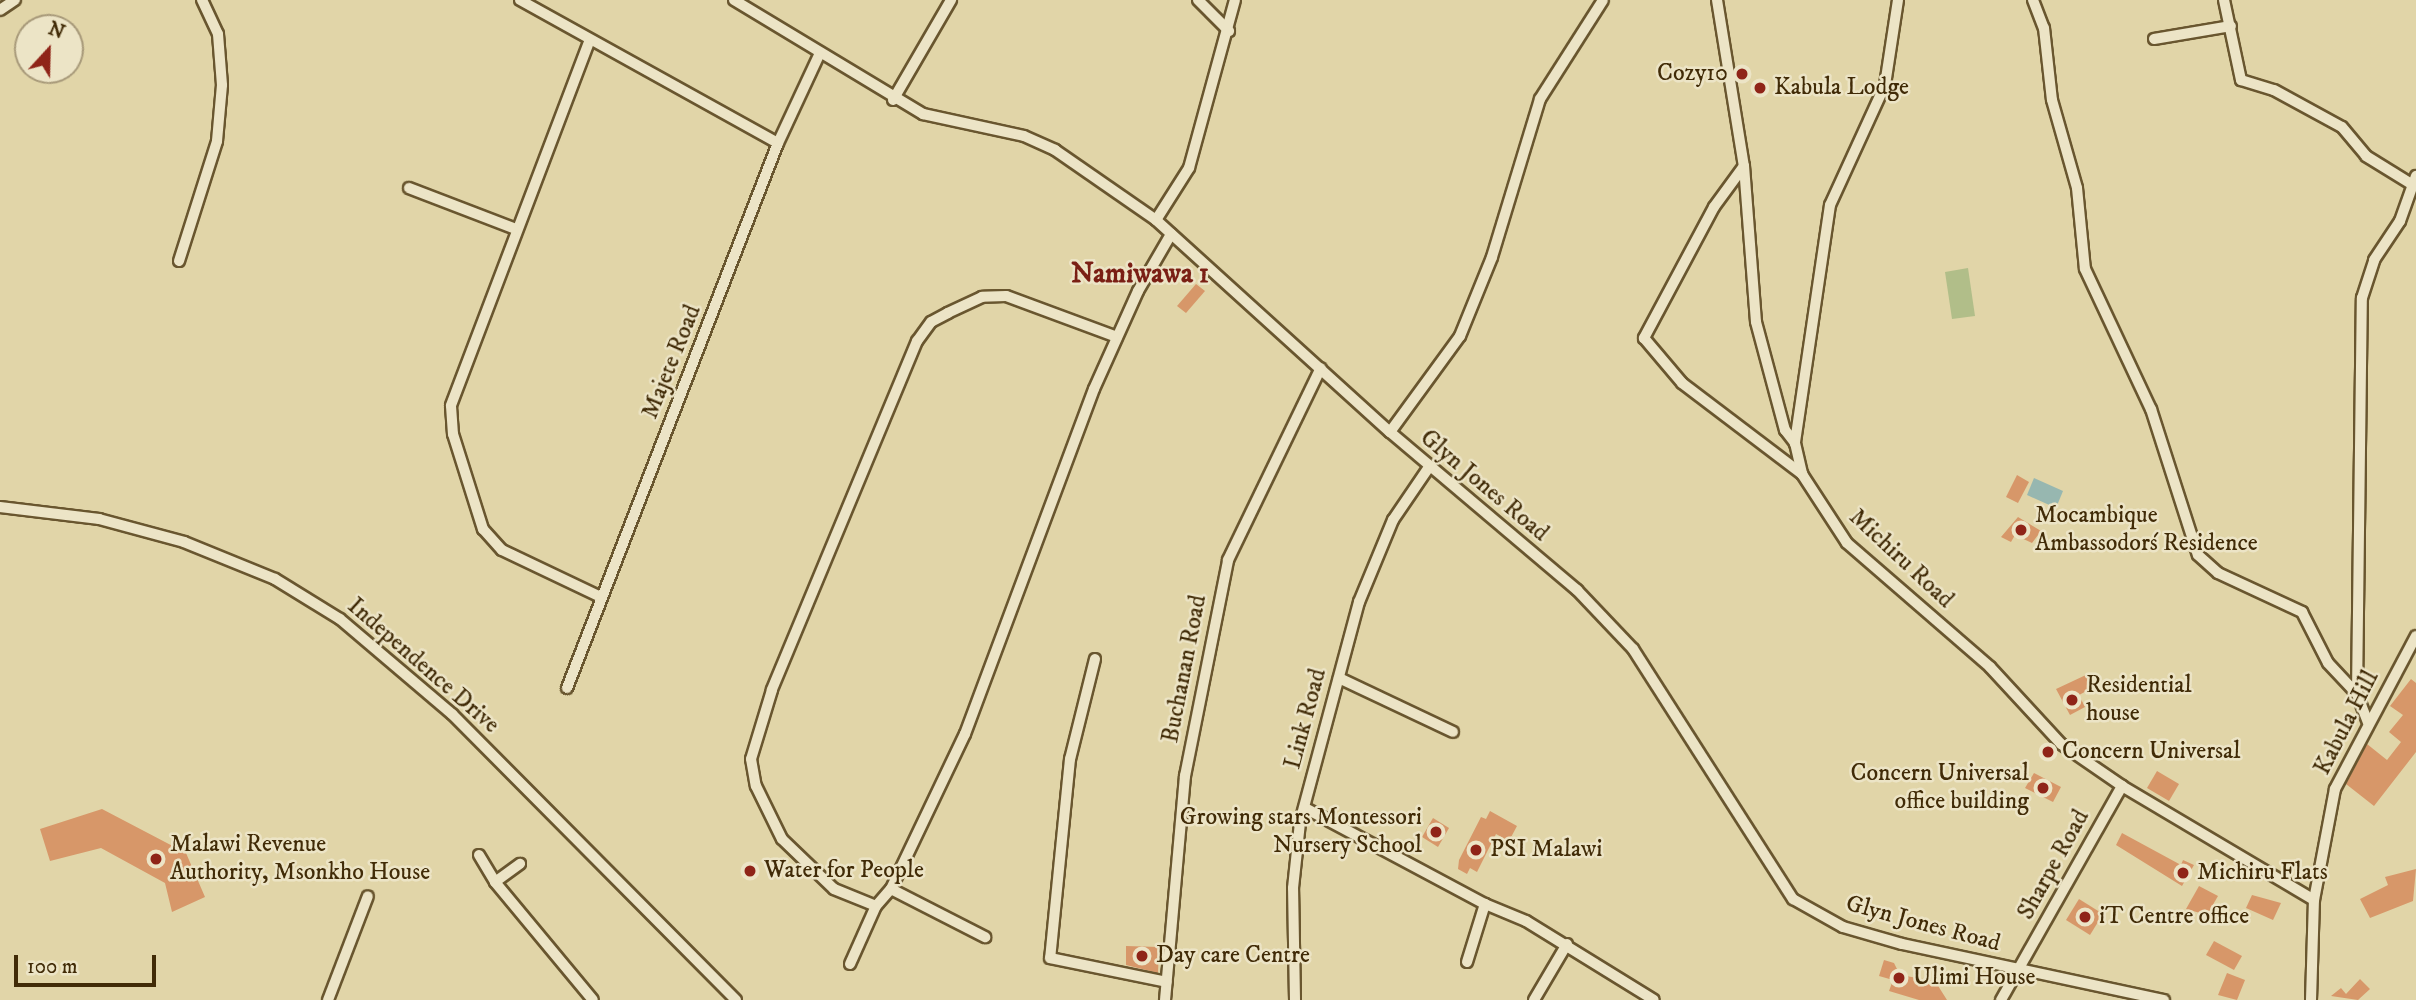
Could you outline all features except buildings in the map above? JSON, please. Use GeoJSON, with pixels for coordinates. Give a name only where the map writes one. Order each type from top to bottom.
{"type":"FeatureCollection","features":[{"type":"Feature","properties":{"kind":"street"},"geometry":{"type":"LineString","coordinates":[[0,10],[15,0]]}},
{"type":"Feature","properties":{"kind":"street"},"geometry":{"type":"LineString","coordinates":[[179,261],[217,141],[222,85],[218,34],[202,0]]}},
{"type":"Feature","properties":{"kind":"street"},"geometry":{"type":"LineString","coordinates":[[520,0],[589,42],[778,144]]}},
{"type":"Feature","properties":{"kind":"street","name":"Glyn Jones Road"},"geometry":{"type":"LineString","coordinates":[[734,0],[893,100],[923,114],[1044,145],[1156,220],[1429,467],[1577,590],[1633,649],[1793,899],[1843,927],[2019,971],[2164,1000]]}},
{"type":"Feature","properties":{"kind":"street"},"geometry":{"type":"LineString","coordinates":[[893,100],[951,0]]}},
{"type":"Feature","properties":{"kind":"street"},"geometry":{"type":"LineString","coordinates":[[1198,0],[1229,31]]}},
{"type":"Feature","properties":{"kind":"street"},"geometry":{"type":"LineString","coordinates":[[1156,220],[1189,168],[1229,31],[1235,0]]}},
{"type":"Feature","properties":{"kind":"street"},"geometry":{"type":"LineString","coordinates":[[1390,432],[1460,336],[1492,257],[1540,99],[1603,0]]}},
{"type":"Feature","properties":{"kind":"street"},"geometry":{"type":"LineString","coordinates":[[1717,0],[1744,166],[1756,322],[1785,430],[1795,443]]}},
{"type":"Feature","properties":{"kind":"street","name":"Michiru Road"},"geometry":{"type":"LineString","coordinates":[[1898,0],[1885,85],[1830,205],[1795,443],[1802,474],[1847,543],[1990,667],[2055,738],[2122,786],[2314,900]]}},
{"type":"Feature","properties":{"kind":"street"},"geometry":{"type":"LineString","coordinates":[[2033,0],[2044,28],[2052,100],[2077,188],[2085,269],[2151,409],[2198,555],[2218,573],[2302,612],[2328,663],[2357,694],[2368,722]]}},
{"type":"Feature","properties":{"kind":"street"},"geometry":{"type":"LineString","coordinates":[[2224,0],[2241,80],[2274,90],[2342,127],[2366,156],[2415,181],[2400,221],[2374,260],[2362,298],[2357,694]]}},
{"type":"Feature","properties":{"kind":"street"},"geometry":{"type":"LineString","coordinates":[[2154,39],[2231,26]]}},
{"type":"Feature","properties":{"kind":"street"},"geometry":{"type":"LineString","coordinates":[[589,42],[459,378],[451,406],[453,434],[483,529],[502,550],[599,596]]}},
{"type":"Feature","properties":{"kind":"street","name":"Majete Road"},"geometry":{"type":"LineString","coordinates":[[567,688],[599,596],[778,144],[820,52]]}},
{"type":"Feature","properties":{"kind":"street"},"geometry":{"type":"LineString","coordinates":[[1744,166],[1707,218],[1644,338],[1682,383],[1802,474]]}},
{"type":"Feature","properties":{"kind":"street"},"geometry":{"type":"LineString","coordinates":[[409,188],[516,229]]}},
{"type":"Feature","properties":{"kind":"street"},"geometry":{"type":"LineString","coordinates":[[850,964],[876,906],[891,889],[965,734],[1117,337],[1171,234]]}},
{"type":"Feature","properties":{"kind":"street"},"geometry":{"type":"LineString","coordinates":[[876,906],[834,889],[782,839],[756,786],[751,759],[768,700],[911,353],[931,322],[982,297],[1006,296],[1117,337]]}},
{"type":"Feature","properties":{"kind":"street","name":"Buchanan Road"},"geometry":{"type":"LineString","coordinates":[[1165,1000],[1185,776],[1228,560],[1321,368]]}},
{"type":"Feature","properties":{"kind":"street","name":"Link Road"},"geometry":{"type":"LineString","coordinates":[[1295,1000],[1294,877],[1305,808],[1339,678],[1377,554],[1429,467]]}},
{"type":"Feature","properties":{"kind":"street","name":"Independence Drive"},"geometry":{"type":"LineString","coordinates":[[0,507],[99,519],[184,542],[275,579],[340,619],[452,714],[736,1000]]}},
{"type":"Feature","properties":{"kind":"street","name":"Kabula Hill"},"geometry":{"type":"LineString","coordinates":[[2311,1000],[2314,900],[2335,789],[2368,722],[2416,636]]}},
{"type":"Feature","properties":{"kind":"street"},"geometry":{"type":"LineString","coordinates":[[1095,659],[1070,758],[1050,958],[1167,982]]}},
{"type":"Feature","properties":{"kind":"street"},"geometry":{"type":"LineString","coordinates":[[1339,678],[1453,732]]}},
{"type":"Feature","properties":{"kind":"street","name":"Sharpe Road"},"geometry":{"type":"LineString","coordinates":[[2001,1000],[2122,786]]}},
{"type":"Feature","properties":{"kind":"street"},"geometry":{"type":"LineString","coordinates":[[1305,808],[1485,904],[1567,944],[1654,1000]]}},
{"type":"Feature","properties":{"kind":"street"},"geometry":{"type":"LineString","coordinates":[[479,855],[495,882],[593,1000]]}},
{"type":"Feature","properties":{"kind":"street"},"geometry":{"type":"LineString","coordinates":[[495,882],[520,864]]}},
{"type":"Feature","properties":{"kind":"street"},"geometry":{"type":"LineString","coordinates":[[891,889],[985,937]]}},
{"type":"Feature","properties":{"kind":"street"},"geometry":{"type":"LineString","coordinates":[[328,1000],[368,896]]}},
{"type":"Feature","properties":{"kind":"street"},"geometry":{"type":"LineString","coordinates":[[1467,962],[1485,904]]}},
{"type":"Feature","properties":{"kind":"street"},"geometry":{"type":"LineString","coordinates":[[1534,1000],[1567,944]]}},
{"type":"Feature","properties":{"kind":"green space"},"geometry":{"type":"Polygon","coordinates":[[[1968,268],[1975,316],[1952,319],[1945,272],[1968,268]]]}},
{"type":"Feature","properties":{"kind":"water"},"geometry":{"type":"Polygon","coordinates":[[[2034,478],[2063,491],[2056,508],[2027,495],[2034,478]]]}},
{"type":"Feature","properties":{"kind":"place","name":"Cozy10"},"geometry":{"type":"Point","coordinates":[1742,74]}},
{"type":"Feature","properties":{"kind":"place","name":"Kabula Lodge"},"geometry":{"type":"Point","coordinates":[1760,88]}},
{"type":"Feature","properties":{"kind":"place","name":"Mocambique Ambassodorś Residence"},"geometry":{"type":"Point","coordinates":[2021,530]}},
{"type":"Feature","properties":{"kind":"place","name":"Residential house"},"geometry":{"type":"Point","coordinates":[2072,700]}},
{"type":"Feature","properties":{"kind":"place","name":"Concern Universal"},"geometry":{"type":"Point","coordinates":[2048,752]}},
{"type":"Feature","properties":{"kind":"place","name":"Concern Universal office building"},"geometry":{"type":"Point","coordinates":[2043,788]}},
{"type":"Feature","properties":{"kind":"place","name":"Growing stars Montessori Nursery School"},"geometry":{"type":"Point","coordinates":[1436,832]}},
{"type":"Feature","properties":{"kind":"place","name":"PSI Malawi"},"geometry":{"type":"Point","coordinates":[1476,850]}},
{"type":"Feature","properties":{"kind":"place","name":"Malawi Revenue Authority, Msonkho House"},"geometry":{"type":"Point","coordinates":[156,859]}},
{"type":"Feature","properties":{"kind":"place","name":"Water for People"},"geometry":{"type":"Point","coordinates":[750,871]}},
{"type":"Feature","properties":{"kind":"place","name":"Michiru Flats"},"geometry":{"type":"Point","coordinates":[2183,873]}},
{"type":"Feature","properties":{"kind":"place","name":"iT Centre office"},"geometry":{"type":"Point","coordinates":[2085,917]}},
{"type":"Feature","properties":{"kind":"place","name":"Day care Centre"},"geometry":{"type":"Point","coordinates":[1142,956]}},
{"type":"Feature","properties":{"kind":"place","name":"Ulimi House"},"geometry":{"type":"Point","coordinates":[1899,978]}},
{"type":"Feature","properties":{"kind":"district","name":"Namiwawa 1"},"geometry":{"type":"Point","coordinates":[1140,274]}}]}
